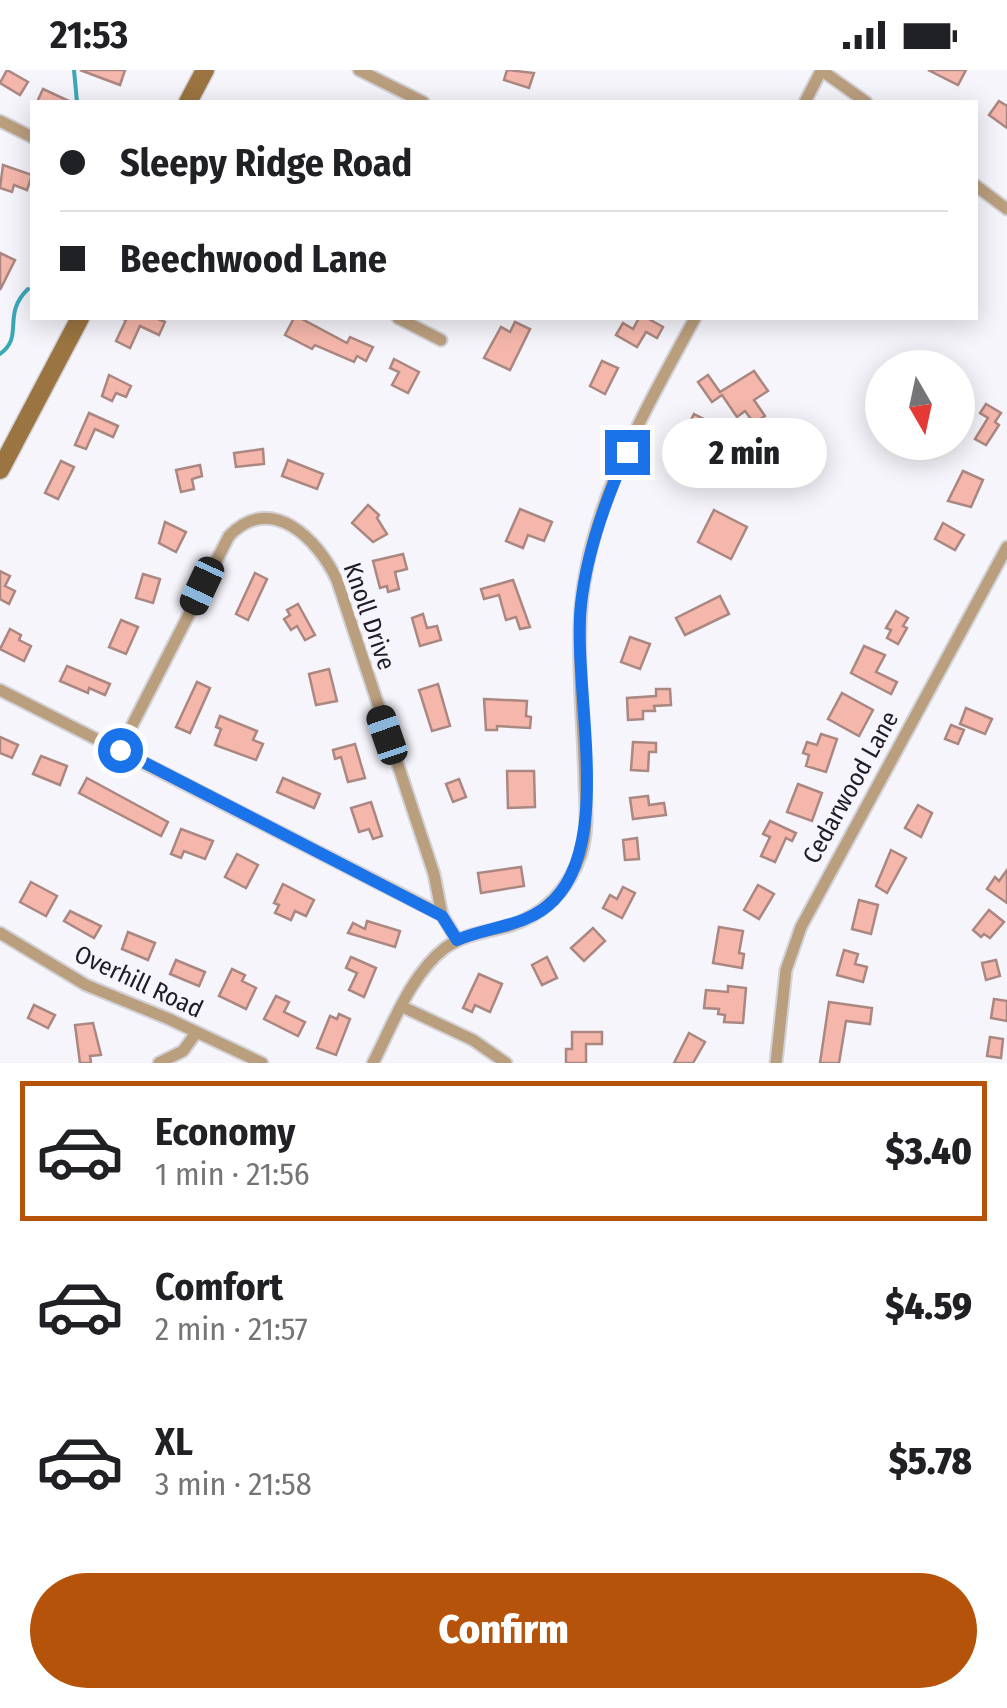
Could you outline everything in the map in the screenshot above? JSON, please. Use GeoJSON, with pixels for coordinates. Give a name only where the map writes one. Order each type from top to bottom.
{"type":"FeatureCollection","features":[{"type":"Feature","properties":{"kind":"main road"},"geometry":{"type":"LineString","coordinates":[[189,100],[205,70]]}},
{"type":"Feature","properties":{"kind":"main road"},"geometry":{"type":"LineString","coordinates":[[0,470],[79,320]]}},
{"type":"Feature","properties":{"kind":"street"},"geometry":{"type":"LineString","coordinates":[[359,70],[418,100]]}},
{"type":"Feature","properties":{"kind":"street"},"geometry":{"type":"LineString","coordinates":[[806,100],[821,70],[863,100]]}},
{"type":"Feature","properties":{"kind":"street"},"geometry":{"type":"LineString","coordinates":[[0,121],[30,136]]}},
{"type":"Feature","properties":{"kind":"street"},"geometry":{"type":"LineString","coordinates":[[978,187],[1007,209]]}},
{"type":"Feature","properties":{"kind":"street"},"geometry":{"type":"LineString","coordinates":[[402,320],[441,340]]}},
{"type":"Feature","properties":{"kind":"street"},"geometry":{"type":"LineString","coordinates":[[373,1063],[424,970],[457,940],[509,926],[542,910],[563,890],[581,853],[586,819],[580,625],[588,563],[616,477],[694,320]]}},
{"type":"Feature","properties":{"kind":"street","name":"Knoll Drive"},"geometry":{"type":"LineString","coordinates":[[120,750],[229,536],[253,519],[280,521],[317,547],[337,580],[424,844],[442,916]]}},
{"type":"Feature","properties":{"kind":"street","name":"Cedarwood Lane"},"geometry":{"type":"LineString","coordinates":[[776,1063],[786,970],[801,927],[1007,547]]}},
{"type":"Feature","properties":{"kind":"street"},"geometry":{"type":"LineString","coordinates":[[0,690],[442,916],[457,940]]}},
{"type":"Feature","properties":{"kind":"street","name":"Overhill Road"},"geometry":{"type":"LineString","coordinates":[[0,932],[86,986],[262,1063]]}},
{"type":"Feature","properties":{"kind":"street"},"geometry":{"type":"LineString","coordinates":[[403,1007],[473,1040],[506,1063]]}},
{"type":"Feature","properties":{"kind":"street"},"geometry":{"type":"LineString","coordinates":[[158,1063],[183,1051],[196,1033]]}},
{"type":"Feature","properties":{"kind":"building"},"geometry":{"type":"Polygon","coordinates":[[[7,70],[28,82],[20,95],[0,83],[7,70]]]}},
{"type":"Feature","properties":{"kind":"building"},"geometry":{"type":"Polygon","coordinates":[[[80,70],[125,70],[120,85],[80,70]]]}},
{"type":"Feature","properties":{"kind":"building"},"geometry":{"type":"Polygon","coordinates":[[[507,70],[534,73],[529,88],[504,80],[507,70]]]}},
{"type":"Feature","properties":{"kind":"building"},"geometry":{"type":"Polygon","coordinates":[[[928,70],[966,70],[958,85],[928,70]]]}},
{"type":"Feature","properties":{"kind":"building"},"geometry":{"type":"Polygon","coordinates":[[[43,89],[67,100],[38,100],[43,89]]]}},
{"type":"Feature","properties":{"kind":"building"},"geometry":{"type":"Polygon","coordinates":[[[999,101],[1007,106],[1007,128],[989,115],[999,101]]]}},
{"type":"Feature","properties":{"kind":"building"},"geometry":{"type":"Polygon","coordinates":[[[3,165],[30,174],[27,190],[14,185],[12,192],[0,188],[3,165]]]}},
{"type":"Feature","properties":{"kind":"building"},"geometry":{"type":"Polygon","coordinates":[[[0,253],[15,260],[0,290],[0,253]]]}},
{"type":"Feature","properties":{"kind":"building"},"geometry":{"type":"Polygon","coordinates":[[[126,320],[165,322],[159,335],[140,326],[130,348],[116,341],[126,320]]]}},
{"type":"Feature","properties":{"kind":"building"},"geometry":{"type":"Polygon","coordinates":[[[293,320],[304,320],[347,343],[350,337],[373,347],[366,361],[357,356],[354,362],[315,345],[312,349],[285,335],[293,320]]]}},
{"type":"Feature","properties":{"kind":"building"},"geometry":{"type":"Polygon","coordinates":[[[638,320],[651,320],[663,327],[657,338],[646,332],[637,347],[616,335],[623,323],[633,329],[638,320]]]}},
{"type":"Feature","properties":{"kind":"building"},"geometry":{"type":"Polygon","coordinates":[[[515,322],[530,329],[510,370],[484,358],[501,327],[510,332],[515,322]]]}},
{"type":"Feature","properties":{"kind":"building"},"geometry":{"type":"Polygon","coordinates":[[[394,359],[419,372],[408,393],[392,385],[399,372],[390,368],[394,359]]]}},
{"type":"Feature","properties":{"kind":"building"},"geometry":{"type":"Polygon","coordinates":[[[602,361],[618,368],[605,394],[590,386],[602,361]]]}},
{"type":"Feature","properties":{"kind":"building"},"geometry":{"type":"Polygon","coordinates":[[[754,371],[768,391],[754,400],[765,416],[754,423],[745,411],[737,417],[722,395],[712,402],[698,382],[708,375],[720,392],[754,371]]]}},
{"type":"Feature","properties":{"kind":"building"},"geometry":{"type":"Polygon","coordinates":[[[109,375],[131,386],[126,397],[116,393],[112,401],[102,396],[109,375]]]}},
{"type":"Feature","properties":{"kind":"building"},"geometry":{"type":"Polygon","coordinates":[[[986,404],[1001,413],[995,422],[999,425],[986,445],[975,439],[988,418],[980,413],[986,404]]]}},
{"type":"Feature","properties":{"kind":"building"},"geometry":{"type":"Polygon","coordinates":[[[89,413],[118,426],[113,437],[95,429],[86,449],[75,445],[89,413]]]}},
{"type":"Feature","properties":{"kind":"building"},"geometry":{"type":"Polygon","coordinates":[[[694,414],[712,423],[694,456],[677,447],[694,414]]]}},
{"type":"Feature","properties":{"kind":"building"},"geometry":{"type":"Polygon","coordinates":[[[263,449],[264,464],[236,467],[234,453],[263,449]]]}},
{"type":"Feature","properties":{"kind":"building"},"geometry":{"type":"Polygon","coordinates":[[[288,460],[323,474],[317,489],[282,476],[288,460]]]}},
{"type":"Feature","properties":{"kind":"building"},"geometry":{"type":"Polygon","coordinates":[[[61,461],[74,467],[58,499],[45,493],[61,461]]]}},
{"type":"Feature","properties":{"kind":"building"},"geometry":{"type":"Polygon","coordinates":[[[200,465],[202,476],[192,479],[194,489],[181,492],[176,470],[200,465]]]}},
{"type":"Feature","properties":{"kind":"building"},"geometry":{"type":"Polygon","coordinates":[[[963,471],[983,480],[971,507],[948,501],[963,471]]]}},
{"type":"Feature","properties":{"kind":"building"},"geometry":{"type":"Polygon","coordinates":[[[368,505],[379,515],[377,518],[387,534],[373,542],[352,523],[368,505]]]}},
{"type":"Feature","properties":{"kind":"building"},"geometry":{"type":"Polygon","coordinates":[[[520,509],[552,522],[544,541],[528,535],[523,548],[506,541],[520,509]]]}},
{"type":"Feature","properties":{"kind":"building"},"geometry":{"type":"Polygon","coordinates":[[[714,510],[747,527],[731,559],[698,542],[714,510]]]}},
{"type":"Feature","properties":{"kind":"building"},"geometry":{"type":"Polygon","coordinates":[[[165,522],[186,532],[176,552],[159,543],[165,522]]]}},
{"type":"Feature","properties":{"kind":"building"},"geometry":{"type":"Polygon","coordinates":[[[943,523],[964,535],[955,550],[935,539],[943,523]]]}},
{"type":"Feature","properties":{"kind":"building"},"geometry":{"type":"Polygon","coordinates":[[[403,554],[407,569],[395,572],[399,589],[388,592],[387,586],[380,588],[373,561],[403,554]]]}},
{"type":"Feature","properties":{"kind":"building"},"geometry":{"type":"Polygon","coordinates":[[[0,571],[10,576],[5,586],[15,591],[9,604],[0,599],[0,571]]]}},
{"type":"Feature","properties":{"kind":"building"},"geometry":{"type":"Polygon","coordinates":[[[255,573],[267,579],[248,620],[236,614],[255,573]]]}},
{"type":"Feature","properties":{"kind":"building"},"geometry":{"type":"Polygon","coordinates":[[[143,574],[160,579],[153,603],[136,598],[143,574]]]}},
{"type":"Feature","properties":{"kind":"building"},"geometry":{"type":"Polygon","coordinates":[[[513,580],[530,627],[520,629],[516,617],[506,620],[499,595],[484,599],[481,589],[513,580]]]}},
{"type":"Feature","properties":{"kind":"building"},"geometry":{"type":"Polygon","coordinates":[[[720,596],[729,614],[685,635],[676,618],[720,596]]]}},
{"type":"Feature","properties":{"kind":"building"},"geometry":{"type":"Polygon","coordinates":[[[298,604],[315,635],[305,640],[297,626],[291,630],[284,619],[290,615],[287,610],[298,604]]]}},
{"type":"Feature","properties":{"kind":"building"},"geometry":{"type":"Polygon","coordinates":[[[896,611],[908,618],[898,644],[887,638],[891,630],[886,628],[896,611]]]}},
{"type":"Feature","properties":{"kind":"building"},"geometry":{"type":"Polygon","coordinates":[[[423,614],[427,628],[437,626],[441,640],[420,646],[412,618],[423,614]]]}},
{"type":"Feature","properties":{"kind":"building"},"geometry":{"type":"Polygon","coordinates":[[[121,620],[138,627],[126,654],[109,647],[121,620]]]}},
{"type":"Feature","properties":{"kind":"building"},"geometry":{"type":"Polygon","coordinates":[[[10,629],[31,646],[24,661],[0,649],[10,629]]]}},
{"type":"Feature","properties":{"kind":"building"},"geometry":{"type":"Polygon","coordinates":[[[630,637],[650,644],[640,669],[621,662],[630,637]]]}},
{"type":"Feature","properties":{"kind":"building"},"geometry":{"type":"Polygon","coordinates":[[[864,646],[885,655],[876,672],[897,682],[891,694],[851,673],[864,646]]]}},
{"type":"Feature","properties":{"kind":"building"},"geometry":{"type":"Polygon","coordinates":[[[67,666],[110,684],[105,695],[89,688],[88,693],[60,681],[67,666]]]}},
{"type":"Feature","properties":{"kind":"building"},"geometry":{"type":"Polygon","coordinates":[[[329,669],[337,701],[316,705],[309,674],[329,669]]]}},
{"type":"Feature","properties":{"kind":"building"},"geometry":{"type":"Polygon","coordinates":[[[197,682],[210,688],[190,733],[176,727],[197,682]]]}},
{"type":"Feature","properties":{"kind":"building"},"geometry":{"type":"Polygon","coordinates":[[[438,684],[450,726],[432,731],[419,690],[438,684]]]}},
{"type":"Feature","properties":{"kind":"building"},"geometry":{"type":"Polygon","coordinates":[[[656,689],[670,689],[671,705],[654,706],[655,711],[643,711],[643,719],[628,720],[627,698],[656,696],[656,689]]]}},
{"type":"Feature","properties":{"kind":"building"},"geometry":{"type":"Polygon","coordinates":[[[842,693],[873,710],[859,736],[828,719],[842,693]]]}},
{"type":"Feature","properties":{"kind":"building"},"geometry":{"type":"Polygon","coordinates":[[[484,699],[527,701],[530,728],[497,726],[497,730],[486,730],[484,699]]]}},
{"type":"Feature","properties":{"kind":"building"},"geometry":{"type":"Polygon","coordinates":[[[966,708],[992,719],[985,734],[960,724],[966,708]]]}},
{"type":"Feature","properties":{"kind":"building"},"geometry":{"type":"Polygon","coordinates":[[[220,716],[257,731],[253,740],[263,744],[256,760],[215,745],[221,729],[216,727],[220,716]]]}},
{"type":"Feature","properties":{"kind":"building"},"geometry":{"type":"Polygon","coordinates":[[[951,725],[964,730],[958,744],[945,739],[951,725]]]}},
{"type":"Feature","properties":{"kind":"building"},"geometry":{"type":"Polygon","coordinates":[[[821,734],[837,739],[826,772],[806,766],[809,755],[803,753],[807,742],[817,745],[821,734]]]}},
{"type":"Feature","properties":{"kind":"building"},"geometry":{"type":"Polygon","coordinates":[[[0,737],[18,745],[12,758],[0,753],[0,737]]]}},
{"type":"Feature","properties":{"kind":"building"},"geometry":{"type":"Polygon","coordinates":[[[633,742],[656,743],[656,752],[649,752],[648,771],[631,770],[633,742]]]}},
{"type":"Feature","properties":{"kind":"building"},"geometry":{"type":"Polygon","coordinates":[[[355,744],[365,778],[348,782],[341,757],[335,759],[333,750],[355,744]]]}},
{"type":"Feature","properties":{"kind":"building"},"geometry":{"type":"Polygon","coordinates":[[[41,756],[67,766],[60,785],[33,774],[41,756]]]}},
{"type":"Feature","properties":{"kind":"building"},"geometry":{"type":"Polygon","coordinates":[[[507,771],[534,771],[535,807],[508,808],[507,771]]]}},
{"type":"Feature","properties":{"kind":"building"},"geometry":{"type":"Polygon","coordinates":[[[87,778],[168,822],[161,836],[79,793],[87,778]]]}},
{"type":"Feature","properties":{"kind":"building"},"geometry":{"type":"Polygon","coordinates":[[[283,778],[320,794],[314,808],[277,792],[283,778]]]}},
{"type":"Feature","properties":{"kind":"building"},"geometry":{"type":"Polygon","coordinates":[[[459,779],[466,797],[453,802],[446,784],[459,779]]]}},
{"type":"Feature","properties":{"kind":"building"},"geometry":{"type":"Polygon","coordinates":[[[798,784],[822,793],[812,821],[787,812],[798,784]]]}},
{"type":"Feature","properties":{"kind":"building"},"geometry":{"type":"Polygon","coordinates":[[[648,796],[649,805],[664,803],[666,815],[633,819],[630,798],[648,796]]]}},
{"type":"Feature","properties":{"kind":"building"},"geometry":{"type":"Polygon","coordinates":[[[371,802],[382,836],[373,839],[369,829],[359,832],[351,808],[371,802]]]}},
{"type":"Feature","properties":{"kind":"building"},"geometry":{"type":"Polygon","coordinates":[[[918,805],[932,813],[921,837],[905,828],[918,805]]]}},
{"type":"Feature","properties":{"kind":"building"},"geometry":{"type":"Polygon","coordinates":[[[770,821],[796,833],[792,841],[786,838],[775,862],[761,856],[770,837],[763,834],[770,821]]]}},
{"type":"Feature","properties":{"kind":"building"},"geometry":{"type":"Polygon","coordinates":[[[181,829],[213,841],[205,859],[184,851],[181,858],[171,854],[181,829]]]}},
{"type":"Feature","properties":{"kind":"building"},"geometry":{"type":"Polygon","coordinates":[[[637,838],[639,859],[625,860],[623,840],[637,838]]]}},
{"type":"Feature","properties":{"kind":"building"},"geometry":{"type":"Polygon","coordinates":[[[891,850],[906,858],[887,893],[876,886],[891,850]]]}},
{"type":"Feature","properties":{"kind":"building"},"geometry":{"type":"Polygon","coordinates":[[[237,854],[258,865],[246,888],[225,877],[237,854]]]}},
{"type":"Feature","properties":{"kind":"building"},"geometry":{"type":"Polygon","coordinates":[[[521,867],[524,886],[481,893],[478,873],[521,867]]]}},
{"type":"Feature","properties":{"kind":"building"},"geometry":{"type":"Polygon","coordinates":[[[1007,870],[1007,903],[987,889],[995,877],[999,881],[1007,870]]]}},
{"type":"Feature","properties":{"kind":"building"},"geometry":{"type":"Polygon","coordinates":[[[31,882],[57,896],[46,916],[20,902],[31,882]]]}},
{"type":"Feature","properties":{"kind":"building"},"geometry":{"type":"Polygon","coordinates":[[[283,884],[314,900],[306,916],[295,911],[291,920],[275,913],[279,905],[274,903],[283,884]]]}},
{"type":"Feature","properties":{"kind":"building"},"geometry":{"type":"Polygon","coordinates":[[[758,885],[774,894],[759,919],[744,910],[758,885]]]}},
{"type":"Feature","properties":{"kind":"building"},"geometry":{"type":"Polygon","coordinates":[[[623,887],[635,893],[622,918],[603,908],[610,895],[617,899],[623,887]]]}},
{"type":"Feature","properties":{"kind":"building"},"geometry":{"type":"Polygon","coordinates":[[[859,900],[878,905],[871,934],[852,929],[859,900]]]}},
{"type":"Feature","properties":{"kind":"building"},"geometry":{"type":"Polygon","coordinates":[[[989,910],[1004,922],[990,938],[984,934],[981,937],[973,930],[989,910]]]}},
{"type":"Feature","properties":{"kind":"building"},"geometry":{"type":"Polygon","coordinates":[[[70,911],[101,926],[94,938],[64,921],[70,911]]]}},
{"type":"Feature","properties":{"kind":"building"},"geometry":{"type":"Polygon","coordinates":[[[367,921],[400,931],[395,947],[348,933],[353,923],[365,929],[367,921]]]}},
{"type":"Feature","properties":{"kind":"building"},"geometry":{"type":"Polygon","coordinates":[[[719,927],[743,931],[739,953],[744,954],[742,968],[713,963],[719,927]]]}},
{"type":"Feature","properties":{"kind":"building"},"geometry":{"type":"Polygon","coordinates":[[[593,928],[605,941],[584,961],[571,948],[593,928]]]}},
{"type":"Feature","properties":{"kind":"building"},"geometry":{"type":"Polygon","coordinates":[[[128,932],[155,943],[148,960],[122,949],[128,932]]]}},
{"type":"Feature","properties":{"kind":"building"},"geometry":{"type":"Polygon","coordinates":[[[844,950],[858,954],[855,964],[867,967],[863,982],[837,975],[844,950]]]}},
{"type":"Feature","properties":{"kind":"building"},"geometry":{"type":"Polygon","coordinates":[[[351,957],[376,968],[364,997],[349,990],[357,973],[346,968],[351,957]]]}},
{"type":"Feature","properties":{"kind":"building"},"geometry":{"type":"Polygon","coordinates":[[[547,957],[557,978],[542,985],[532,965],[547,957]]]}},
{"type":"Feature","properties":{"kind":"building"},"geometry":{"type":"Polygon","coordinates":[[[176,960],[205,972],[199,986],[170,974],[176,960]]]}},
{"type":"Feature","properties":{"kind":"building"},"geometry":{"type":"Polygon","coordinates":[[[996,960],[1000,976],[986,980],[982,963],[996,960]]]}},
{"type":"Feature","properties":{"kind":"building"},"geometry":{"type":"Polygon","coordinates":[[[232,969],[245,975],[242,981],[256,988],[246,1009],[219,996],[232,969]]]}},
{"type":"Feature","properties":{"kind":"building"},"geometry":{"type":"Polygon","coordinates":[[[479,974],[502,984],[490,1012],[475,1005],[472,1012],[463,1008],[479,974]]]}},
{"type":"Feature","properties":{"kind":"building"},"geometry":{"type":"Polygon","coordinates":[[[728,986],[746,988],[743,1023],[724,1022],[725,1015],[718,1014],[719,1009],[704,1008],[706,990],[728,992],[728,986]]]}},
{"type":"Feature","properties":{"kind":"building"},"geometry":{"type":"Polygon","coordinates":[[[276,996],[289,1002],[284,1012],[305,1022],[298,1036],[264,1019],[276,996]]]}},
{"type":"Feature","properties":{"kind":"building"},"geometry":{"type":"Polygon","coordinates":[[[994,999],[1007,1001],[1007,1021],[991,1018],[994,999]]]}},
{"type":"Feature","properties":{"kind":"building"},"geometry":{"type":"Polygon","coordinates":[[[829,1002],[872,1008],[870,1024],[846,1021],[839,1063],[820,1063],[829,1002]]]}},
{"type":"Feature","properties":{"kind":"building"},"geometry":{"type":"Polygon","coordinates":[[[34,1005],[55,1015],[48,1028],[28,1018],[34,1005]]]}},
{"type":"Feature","properties":{"kind":"building"},"geometry":{"type":"Polygon","coordinates":[[[339,1014],[350,1019],[336,1055],[317,1048],[330,1016],[337,1019],[339,1014]]]}},
{"type":"Feature","properties":{"kind":"building"},"geometry":{"type":"Polygon","coordinates":[[[93,1023],[101,1055],[90,1056],[91,1063],[80,1063],[75,1025],[93,1023]]]}},
{"type":"Feature","properties":{"kind":"building"},"geometry":{"type":"Polygon","coordinates":[[[572,1032],[602,1032],[602,1044],[586,1044],[586,1063],[566,1063],[566,1049],[572,1049],[572,1032]]]}},
{"type":"Feature","properties":{"kind":"building"},"geometry":{"type":"Polygon","coordinates":[[[689,1033],[705,1042],[693,1063],[674,1063],[689,1033]]]}},
{"type":"Feature","properties":{"kind":"building"},"geometry":{"type":"Polygon","coordinates":[[[990,1037],[1003,1039],[1001,1058],[987,1056],[990,1037]]]}},
{"type":"Feature","properties":{"kind":"waterway"},"geometry":{"type":"LineString","coordinates":[[74,70],[77,100]]}},
{"type":"Feature","properties":{"kind":"waterway"},"geometry":{"type":"LineString","coordinates":[[0,354],[11,340],[16,308],[28,289]]}},
{"type":"Feature","properties":{"kind":"route"},"geometry":{"type":"LineString","coordinates":[[120,750],[442,916],[457,940],[509,926],[542,910],[563,890],[585,837],[581,603],[595,532],[627,452]]}}]}
